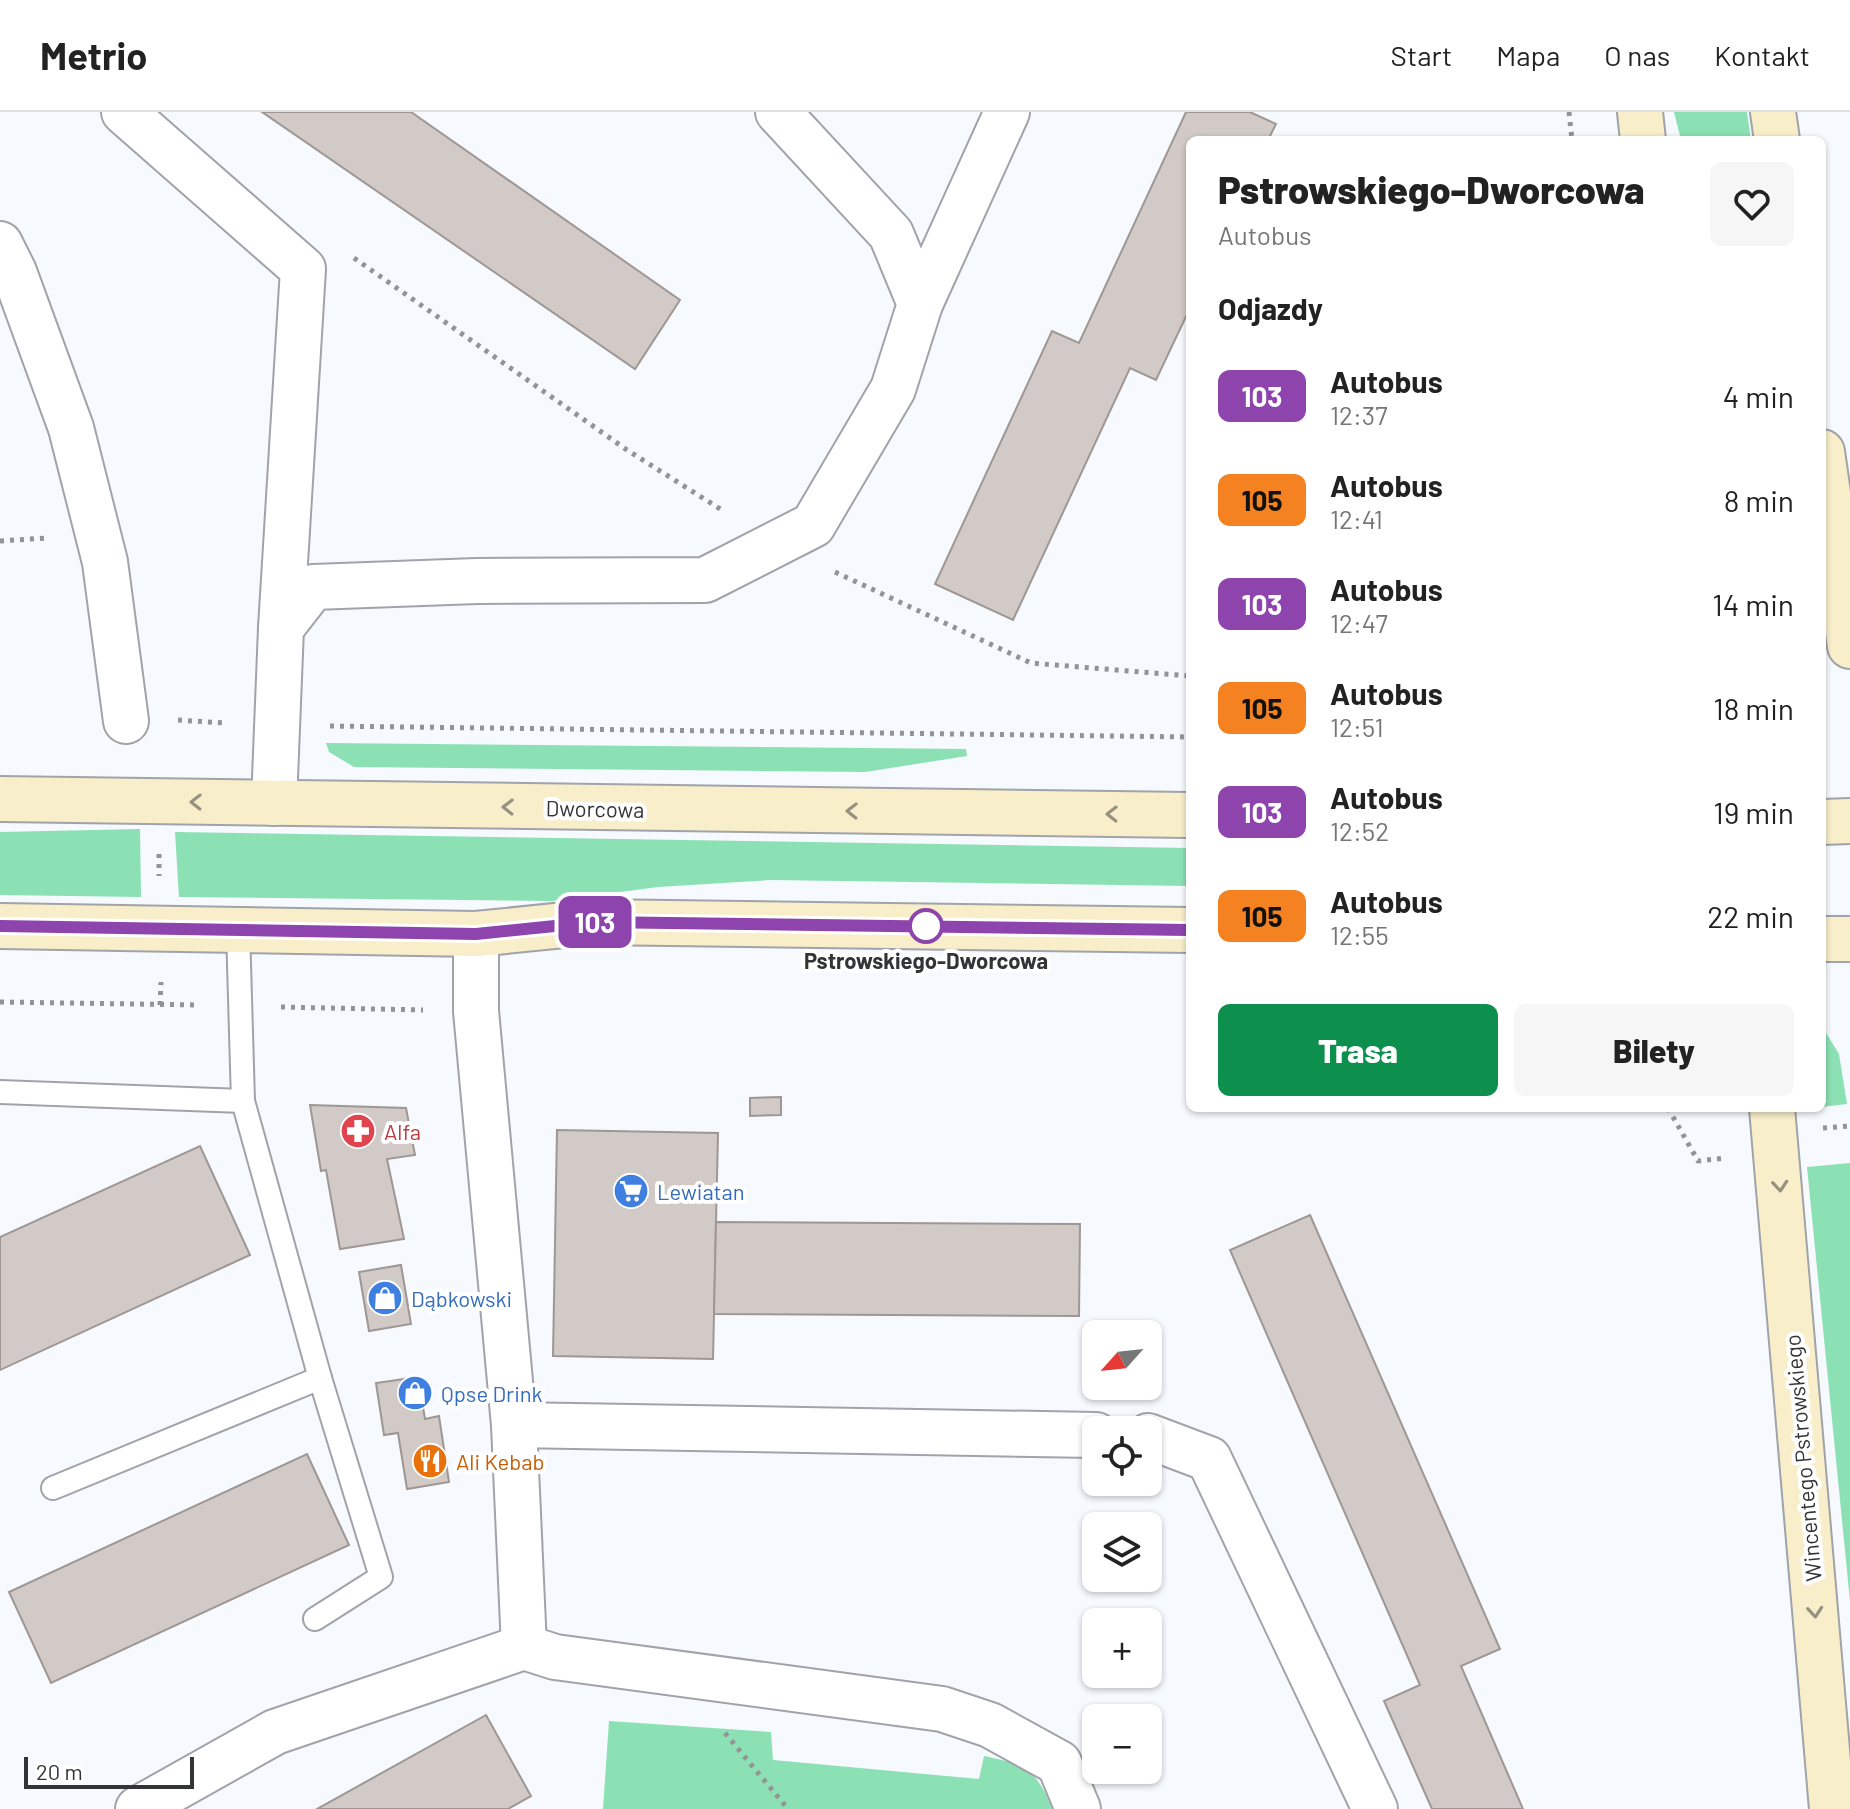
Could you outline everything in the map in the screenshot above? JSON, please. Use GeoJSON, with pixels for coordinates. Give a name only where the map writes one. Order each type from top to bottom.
{"type":"FeatureCollection","features":[{"type":"Feature","properties":{"kind":"street"},"geometry":{"type":"LineString","coordinates":[[124,112],[303,269],[281,628],[274,803]]}},
{"type":"Feature","properties":{"kind":"street"},"geometry":{"type":"LineString","coordinates":[[778,112],[891,234],[920,304]]}},
{"type":"Feature","properties":{"kind":"street"},"geometry":{"type":"LineString","coordinates":[[281,628],[313,587],[477,581],[705,580],[813,525],[893,389],[920,304],[1007,112]]}},
{"type":"Feature","properties":{"kind":"street"},"geometry":{"type":"LineString","coordinates":[[1640,112],[1643,136]]}},
{"type":"Feature","properties":{"kind":"street"},"geometry":{"type":"LineString","coordinates":[[1773,112],[1776,136]]}},
{"type":"Feature","properties":{"kind":"street"},"geometry":{"type":"LineString","coordinates":[[0,244],[14,272],[71,428],[105,562],[126,721]]}},
{"type":"Feature","properties":{"kind":"street"},"geometry":{"type":"LineString","coordinates":[[1826,480],[1850,646]]}},
{"type":"Feature","properties":{"kind":"street","name":"Dworcowa"},"geometry":{"type":"LineString","coordinates":[[0,799],[1186,815]]}},
{"type":"Feature","properties":{"kind":"street"},"geometry":{"type":"LineString","coordinates":[[1826,822],[1850,821]]}},
{"type":"Feature","properties":{"kind":"street"},"geometry":{"type":"LineString","coordinates":[[0,926],[476,934],[594,922],[1186,930]]}},
{"type":"Feature","properties":{"kind":"street"},"geometry":{"type":"LineString","coordinates":[[476,934],[476,1011],[514,1425],[524,1647]]}},
{"type":"Feature","properties":{"kind":"street"},"geometry":{"type":"LineString","coordinates":[[1826,939],[1850,939]]}},
{"type":"Feature","properties":{"kind":"street","name":"Wincentego Pstrowskiego"},"geometry":{"type":"LineString","coordinates":[[1773,1112],[1832,1809]]}},
{"type":"Feature","properties":{"kind":"street"},"geometry":{"type":"LineString","coordinates":[[514,1425],[1082,1435]]}},
{"type":"Feature","properties":{"kind":"street"},"geometry":{"type":"LineString","coordinates":[[1162,1441],[1209,1459],[1375,1809]]}},
{"type":"Feature","properties":{"kind":"street"},"geometry":{"type":"LineString","coordinates":[[138,1809],[275,1732],[524,1647],[555,1657],[942,1709],[990,1725],[1059,1763],[1078,1809]]}},
{"type":"Feature","properties":{"kind":"lane"},"geometry":{"type":"LineString","coordinates":[[238,929],[243,1101],[320,1378],[381,1577],[315,1619]]}},
{"type":"Feature","properties":{"kind":"lane"},"geometry":{"type":"LineString","coordinates":[[0,1092],[243,1101]]}},
{"type":"Feature","properties":{"kind":"lane"},"geometry":{"type":"LineString","coordinates":[[53,1488],[320,1378]]}},
{"type":"Feature","properties":{"kind":"path"},"geometry":{"type":"LineString","coordinates":[[1569,112],[1572,136]]}},
{"type":"Feature","properties":{"kind":"path"},"geometry":{"type":"LineString","coordinates":[[353,257],[627,450],[775,544],[1031,663],[1186,676]]}},
{"type":"Feature","properties":{"kind":"path"},"geometry":{"type":"LineString","coordinates":[[169,720],[276,726],[1186,737]]}},
{"type":"Feature","properties":{"kind":"path"},"geometry":{"type":"LineString","coordinates":[[1670,1112],[1698,1161]]}},
{"type":"Feature","properties":{"kind":"path"},"geometry":{"type":"LineString","coordinates":[[696,1675],[722,1729],[788,1809]]}},
{"type":"Feature","properties":{"kind":"green space"},"geometry":{"type":"Polygon","coordinates":[[[1674,112],[1747,112],[1750,136],[1680,136],[1674,112]]]}},
{"type":"Feature","properties":{"kind":"green space"},"geometry":{"type":"Polygon","coordinates":[[[326,743],[966,749],[967,756],[865,772],[354,767],[329,752],[326,743]]]}},
{"type":"Feature","properties":{"kind":"green space"},"geometry":{"type":"Polygon","coordinates":[[[140,829],[141,897],[0,895],[0,832],[140,829]]]}},
{"type":"Feature","properties":{"kind":"green space"},"geometry":{"type":"Polygon","coordinates":[[[175,832],[1186,848],[1186,886],[770,880],[658,887],[552,901],[179,897],[175,832]]]}},
{"type":"Feature","properties":{"kind":"green space"},"geometry":{"type":"Polygon","coordinates":[[[1826,1033],[1839,1054],[1847,1104],[1826,1107],[1826,1033]]]}},
{"type":"Feature","properties":{"kind":"green space"},"geometry":{"type":"Polygon","coordinates":[[[1850,1163],[1850,1601],[1807,1167],[1850,1163]]]}},
{"type":"Feature","properties":{"kind":"green space"},"geometry":{"type":"Polygon","coordinates":[[[609,1721],[771,1732],[773,1760],[979,1779],[984,1756],[1027,1770],[1041,1785],[1052,1809],[603,1809],[609,1721]]]}},
{"type":"Feature","properties":{"kind":"building"},"geometry":{"type":"Polygon","coordinates":[[[262,112],[411,112],[680,300],[635,369],[262,112]]]}},
{"type":"Feature","properties":{"kind":"building"},"geometry":{"type":"Polygon","coordinates":[[[1186,112],[1250,112],[1276,124],[1270,136],[1186,136],[1186,316],[1156,380],[1130,368],[1013,620],[935,584],[1052,331],[1079,343],[1186,112]]]}},
{"type":"Feature","properties":{"kind":"building"},"geometry":{"type":"Polygon","coordinates":[[[781,1097],[781,1115],[750,1116],[750,1098],[781,1097]]]}},
{"type":"Feature","properties":{"kind":"building"},"geometry":{"type":"Polygon","coordinates":[[[310,1105],[406,1108],[415,1155],[387,1159],[404,1239],[340,1249],[326,1170],[321,1171],[310,1105]]]}},
{"type":"Feature","properties":{"kind":"building"},"geometry":{"type":"Polygon","coordinates":[[[557,1130],[718,1133],[713,1359],[553,1356],[557,1130]]]}},
{"type":"Feature","properties":{"kind":"building"},"geometry":{"type":"Polygon","coordinates":[[[200,1146],[250,1255],[0,1370],[0,1237],[200,1146]]]}},
{"type":"Feature","properties":{"kind":"building"},"geometry":{"type":"Polygon","coordinates":[[[1310,1215],[1500,1649],[1461,1666],[1523,1809],[1432,1809],[1384,1701],[1420,1685],[1230,1250],[1310,1215]]]}},
{"type":"Feature","properties":{"kind":"building"},"geometry":{"type":"Polygon","coordinates":[[[716,1222],[1080,1224],[1079,1316],[714,1314],[716,1222]]]}},
{"type":"Feature","properties":{"kind":"building","name":"Dąbkowski"},"geometry":{"type":"Polygon","coordinates":[[[401,1265],[411,1324],[369,1331],[359,1272],[401,1265]]]}},
{"type":"Feature","properties":{"kind":"building"},"geometry":{"type":"Polygon","coordinates":[[[418,1377],[425,1419],[439,1416],[449,1482],[407,1489],[398,1433],[384,1435],[376,1383],[418,1377]]]}},
{"type":"Feature","properties":{"kind":"building"},"geometry":{"type":"Polygon","coordinates":[[[307,1454],[349,1545],[51,1683],[9,1592],[307,1454]]]}},
{"type":"Feature","properties":{"kind":"building"},"geometry":{"type":"Polygon","coordinates":[[[486,1715],[531,1796],[508,1809],[317,1809],[486,1715]]]}},
{"type":"Feature","properties":{"kind":"bus line","name":"103"},"geometry":{"type":"LineString","coordinates":[[0,926],[476,934],[594,922],[1186,930]]}},
{"type":"Feature","properties":{"kind":"place","name":"Pstrowskiego-Dworcowa"},"geometry":{"type":"Point","coordinates":[926,926]}},
{"type":"Feature","properties":{"kind":"place","name":"Alfa"},"geometry":{"type":"Point","coordinates":[358,1131]}},
{"type":"Feature","properties":{"kind":"place","name":"Lewiatan"},"geometry":{"type":"Point","coordinates":[631,1191]}},
{"type":"Feature","properties":{"kind":"place","name":"Dąbkowski"},"geometry":{"type":"Point","coordinates":[385,1298]}},
{"type":"Feature","properties":{"kind":"place","name":"Qpse Drink"},"geometry":{"type":"Point","coordinates":[415,1393]}},
{"type":"Feature","properties":{"kind":"place","name":"Ali Kebab"},"geometry":{"type":"Point","coordinates":[430,1461]}}]}
